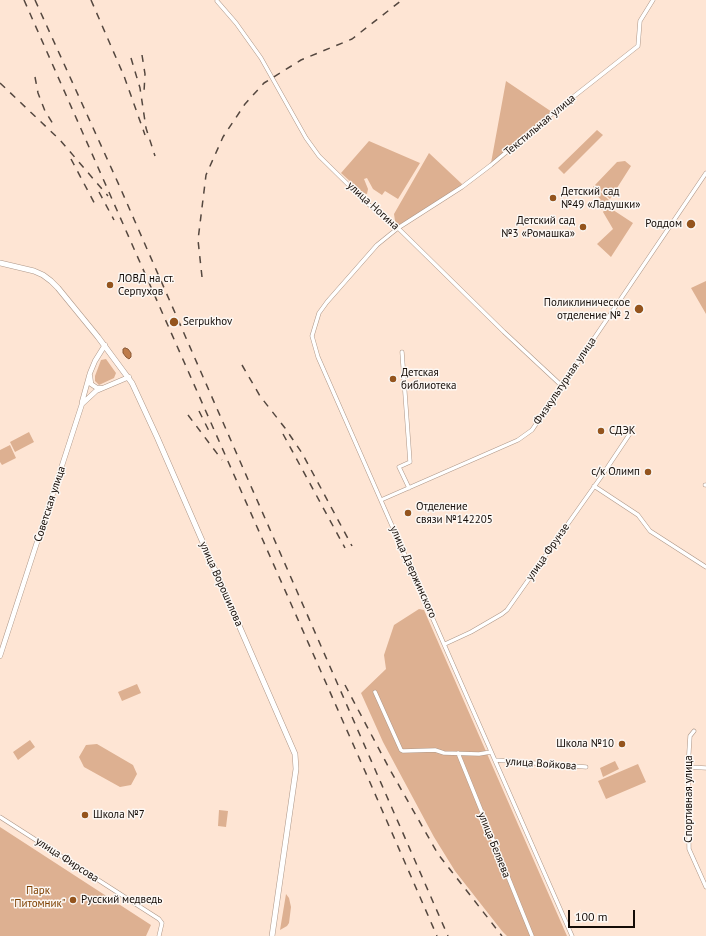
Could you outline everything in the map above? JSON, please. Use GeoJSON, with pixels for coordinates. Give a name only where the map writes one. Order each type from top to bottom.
{"type":"FeatureCollection","features":[{"type":"Feature","properties":{"kind":"main road","name":"улица Ворошилова"},"geometry":{"type":"LineString","coordinates":[[0,263],[34,271],[43,275],[58,288],[129,377],[157,437],[295,754],[296,769],[272,936]]}},
{"type":"Feature","properties":{"kind":"street"},"geometry":{"type":"LineString","coordinates":[[211,0],[216,0]]}},
{"type":"Feature","properties":{"kind":"street","name":"улица Ногина"},"geometry":{"type":"LineString","coordinates":[[216,0],[236,23],[261,58],[306,138],[319,156],[368,204],[398,228],[504,332],[562,386]]}},
{"type":"Feature","properties":{"kind":"street","name":"Текстильная улица"},"geometry":{"type":"LineString","coordinates":[[398,228],[462,187],[492,165],[554,112],[638,46],[640,21],[653,0]]}},
{"type":"Feature","properties":{"kind":"street","name":"Физкультурная улица"},"geometry":{"type":"LineString","coordinates":[[381,500],[518,440],[532,430],[706,173]]}},
{"type":"Feature","properties":{"kind":"street","name":"улица Дзержинского"},"geometry":{"type":"LineString","coordinates":[[398,228],[377,245],[326,302],[319,313],[312,336],[318,357],[572,936]]}},
{"type":"Feature","properties":{"kind":"street"},"geometry":{"type":"LineString","coordinates":[[82,404],[90,373],[104,346]]}},
{"type":"Feature","properties":{"kind":"street"},"geometry":{"type":"LineString","coordinates":[[402,352],[410,462],[399,467],[409,488]]}},
{"type":"Feature","properties":{"kind":"street"},"geometry":{"type":"LineString","coordinates":[[90,373],[91,384],[97,388],[102,388]]}},
{"type":"Feature","properties":{"kind":"street","name":"Советская улица"},"geometry":{"type":"LineString","coordinates":[[0,656],[82,404],[92,393],[129,377]]}},
{"type":"Feature","properties":{"kind":"street","name":"улица Фрунзе"},"geometry":{"type":"LineString","coordinates":[[445,644],[471,632],[507,610],[629,435]]}},
{"type":"Feature","properties":{"kind":"street"},"geometry":{"type":"LineString","coordinates":[[594,486],[638,514],[650,530],[706,567]]}},
{"type":"Feature","properties":{"kind":"street"},"geometry":{"type":"LineString","coordinates":[[375,692],[401,750],[435,750],[479,754],[491,752]]}},
{"type":"Feature","properties":{"kind":"street","name":"Спортивная улица"},"geometry":{"type":"LineString","coordinates":[[694,731],[690,736],[688,767],[689,849],[706,887]]}},
{"type":"Feature","properties":{"kind":"street","name":"улица Беляева"},"geometry":{"type":"LineString","coordinates":[[458,753],[532,936]]}},
{"type":"Feature","properties":{"kind":"street","name":"улица Войкова"},"geometry":{"type":"LineString","coordinates":[[495,760],[586,767]]}},
{"type":"Feature","properties":{"kind":"street"},"geometry":{"type":"LineString","coordinates":[[688,767],[706,768]]}},
{"type":"Feature","properties":{"kind":"street","name":"улица Фирсова"},"geometry":{"type":"LineString","coordinates":[[0,817],[159,919],[162,923],[159,936]]}},
{"type":"Feature","properties":{"kind":"green space"},"geometry":{"type":"Polygon","coordinates":[[[506,81],[552,112],[491,163],[506,81]]]}},
{"type":"Feature","properties":{"kind":"green space"},"geometry":{"type":"Polygon","coordinates":[[[597,130],[603,135],[564,174],[558,168],[597,130]]]}},
{"type":"Feature","properties":{"kind":"green space"},"geometry":{"type":"Polygon","coordinates":[[[369,141],[420,163],[398,199],[385,191],[382,195],[373,189],[367,178],[364,179],[368,189],[367,194],[363,193],[341,173],[369,141]]]}},
{"type":"Feature","properties":{"kind":"green space"},"geometry":{"type":"Polygon","coordinates":[[[429,153],[463,185],[396,228],[394,214],[429,153]]]}},
{"type":"Feature","properties":{"kind":"green space"},"geometry":{"type":"Polygon","coordinates":[[[625,161],[631,166],[610,199],[595,185],[617,162],[625,161]]]}},
{"type":"Feature","properties":{"kind":"green space"},"geometry":{"type":"Polygon","coordinates":[[[594,186],[609,200],[602,210],[596,205],[601,200],[595,193],[597,191],[593,187],[594,186]]]}},
{"type":"Feature","properties":{"kind":"green space"},"geometry":{"type":"Polygon","coordinates":[[[607,206],[633,223],[611,257],[597,244],[613,229],[603,212],[607,206]]]}},
{"type":"Feature","properties":{"kind":"green space"},"geometry":{"type":"Polygon","coordinates":[[[706,281],[706,314],[691,288],[706,281]]]}},
{"type":"Feature","properties":{"kind":"green space"},"geometry":{"type":"Polygon","coordinates":[[[106,359],[116,373],[114,378],[99,385],[95,381],[95,376],[101,360],[106,359]]]}},
{"type":"Feature","properties":{"kind":"green space"},"geometry":{"type":"Polygon","coordinates":[[[29,432],[34,442],[15,452],[10,442],[29,432]]]}},
{"type":"Feature","properties":{"kind":"green space"},"geometry":{"type":"Polygon","coordinates":[[[10,445],[16,458],[2,465],[0,462],[0,450],[10,445]]]}},
{"type":"Feature","properties":{"kind":"green space"},"geometry":{"type":"Polygon","coordinates":[[[419,609],[424,610],[567,936],[507,936],[502,931],[455,871],[434,837],[383,742],[361,693],[386,669],[384,655],[394,625],[419,609]]]}},
{"type":"Feature","properties":{"kind":"green space"},"geometry":{"type":"Polygon","coordinates":[[[137,684],[141,693],[122,701],[118,692],[137,684]]]}},
{"type":"Feature","properties":{"kind":"green space"},"geometry":{"type":"Polygon","coordinates":[[[30,740],[35,747],[18,760],[13,752],[30,740]]]}},
{"type":"Feature","properties":{"kind":"green space"},"geometry":{"type":"Polygon","coordinates":[[[97,744],[133,765],[137,774],[131,785],[120,787],[84,767],[79,757],[86,745],[97,744]]]}},
{"type":"Feature","properties":{"kind":"green space"},"geometry":{"type":"Polygon","coordinates":[[[615,761],[619,769],[603,777],[600,768],[615,761]]]}},
{"type":"Feature","properties":{"kind":"green space"},"geometry":{"type":"Polygon","coordinates":[[[638,764],[646,782],[606,799],[598,781],[638,764]]]}},
{"type":"Feature","properties":{"kind":"green space"},"geometry":{"type":"Polygon","coordinates":[[[219,810],[228,811],[226,827],[218,826],[219,810]]]}},
{"type":"Feature","properties":{"kind":"green space","name":"Парк \"Питомник\""},"geometry":{"type":"Polygon","coordinates":[[[0,827],[151,925],[146,936],[0,936],[0,827]]]}},
{"type":"Feature","properties":{"kind":"green space"},"geometry":{"type":"Polygon","coordinates":[[[286,894],[289,898],[291,907],[289,923],[280,930],[286,894]]]}},
{"type":"Feature","properties":{"kind":"shaded area"},"geometry":{"type":"Polygon","coordinates":[[[125,348],[131,353],[131,357],[129,359],[123,353],[123,349],[125,348]]]}},
{"type":"Feature","properties":{"kind":"railway"},"geometry":{"type":"LineString","coordinates":[[24,0],[437,936]]}},
{"type":"Feature","properties":{"kind":"railway"},"geometry":{"type":"LineString","coordinates":[[35,0],[119,185],[448,936]]}},
{"type":"Feature","properties":{"kind":"railway"},"geometry":{"type":"LineString","coordinates":[[91,0],[124,76],[145,135]]}},
{"type":"Feature","properties":{"kind":"railway"},"geometry":{"type":"LineString","coordinates":[[202,277],[198,240],[206,175],[223,137],[245,104],[264,83],[301,60],[352,39],[402,0]]}},
{"type":"Feature","properties":{"kind":"railway"},"geometry":{"type":"LineString","coordinates":[[142,55],[145,74],[144,92]]}},
{"type":"Feature","properties":{"kind":"railway"},"geometry":{"type":"LineString","coordinates":[[131,58],[140,88],[146,128],[155,156]]}},
{"type":"Feature","properties":{"kind":"railway"},"geometry":{"type":"LineString","coordinates":[[35,77],[38,93],[45,111],[53,124]]}},
{"type":"Feature","properties":{"kind":"railway"},"geometry":{"type":"LineString","coordinates":[[0,83],[60,140],[108,196]]}},
{"type":"Feature","properties":{"kind":"railway"},"geometry":{"type":"LineString","coordinates":[[71,159],[97,208]]}},
{"type":"Feature","properties":{"kind":"railway"},"geometry":{"type":"LineString","coordinates":[[99,192],[114,220]]}},
{"type":"Feature","properties":{"kind":"railway"},"geometry":{"type":"LineString","coordinates":[[242,365],[260,396],[302,453],[352,546]]}},
{"type":"Feature","properties":{"kind":"railway"},"geometry":{"type":"LineString","coordinates":[[199,411],[210,433]]}},
{"type":"Feature","properties":{"kind":"railway"},"geometry":{"type":"LineString","coordinates":[[188,415],[222,460]]}},
{"type":"Feature","properties":{"kind":"railway"},"geometry":{"type":"LineString","coordinates":[[283,434],[345,548]]}},
{"type":"Feature","properties":{"kind":"railway"},"geometry":{"type":"LineString","coordinates":[[345,685],[389,768],[438,854],[502,936]]}},
{"type":"Feature","properties":{"kind":"place","name":"Детский сад №49 «Ладушки»"},"geometry":{"type":"Point","coordinates":[553,198]}},
{"type":"Feature","properties":{"kind":"place","name":"Роддом"},"geometry":{"type":"Point","coordinates":[691,224]}},
{"type":"Feature","properties":{"kind":"place","name":"Детский сад №3 «Ромашка»"},"geometry":{"type":"Point","coordinates":[583,227]}},
{"type":"Feature","properties":{"kind":"place","name":"ЛОВД на ст. Серпухов"},"geometry":{"type":"Point","coordinates":[110,285]}},
{"type":"Feature","properties":{"kind":"place","name":"Поликлиническое отделение № 2"},"geometry":{"type":"Point","coordinates":[639,309]}},
{"type":"Feature","properties":{"kind":"place","name":"Serpukhov"},"geometry":{"type":"Point","coordinates":[174,322]}},
{"type":"Feature","properties":{"kind":"place","name":"Детская библиотека"},"geometry":{"type":"Point","coordinates":[393,379]}},
{"type":"Feature","properties":{"kind":"place","name":"СДЭК"},"geometry":{"type":"Point","coordinates":[601,431]}},
{"type":"Feature","properties":{"kind":"place","name":"с/к Олимп"},"geometry":{"type":"Point","coordinates":[648,472]}},
{"type":"Feature","properties":{"kind":"place","name":"Отделение связи №142205"},"geometry":{"type":"Point","coordinates":[408,513]}},
{"type":"Feature","properties":{"kind":"place","name":"Школа №10"},"geometry":{"type":"Point","coordinates":[622,744]}},
{"type":"Feature","properties":{"kind":"place","name":"Школа №7"},"geometry":{"type":"Point","coordinates":[85,815]}},
{"type":"Feature","properties":{"kind":"place","name":"Русский медведь"},"geometry":{"type":"Point","coordinates":[73,900]}}]}
